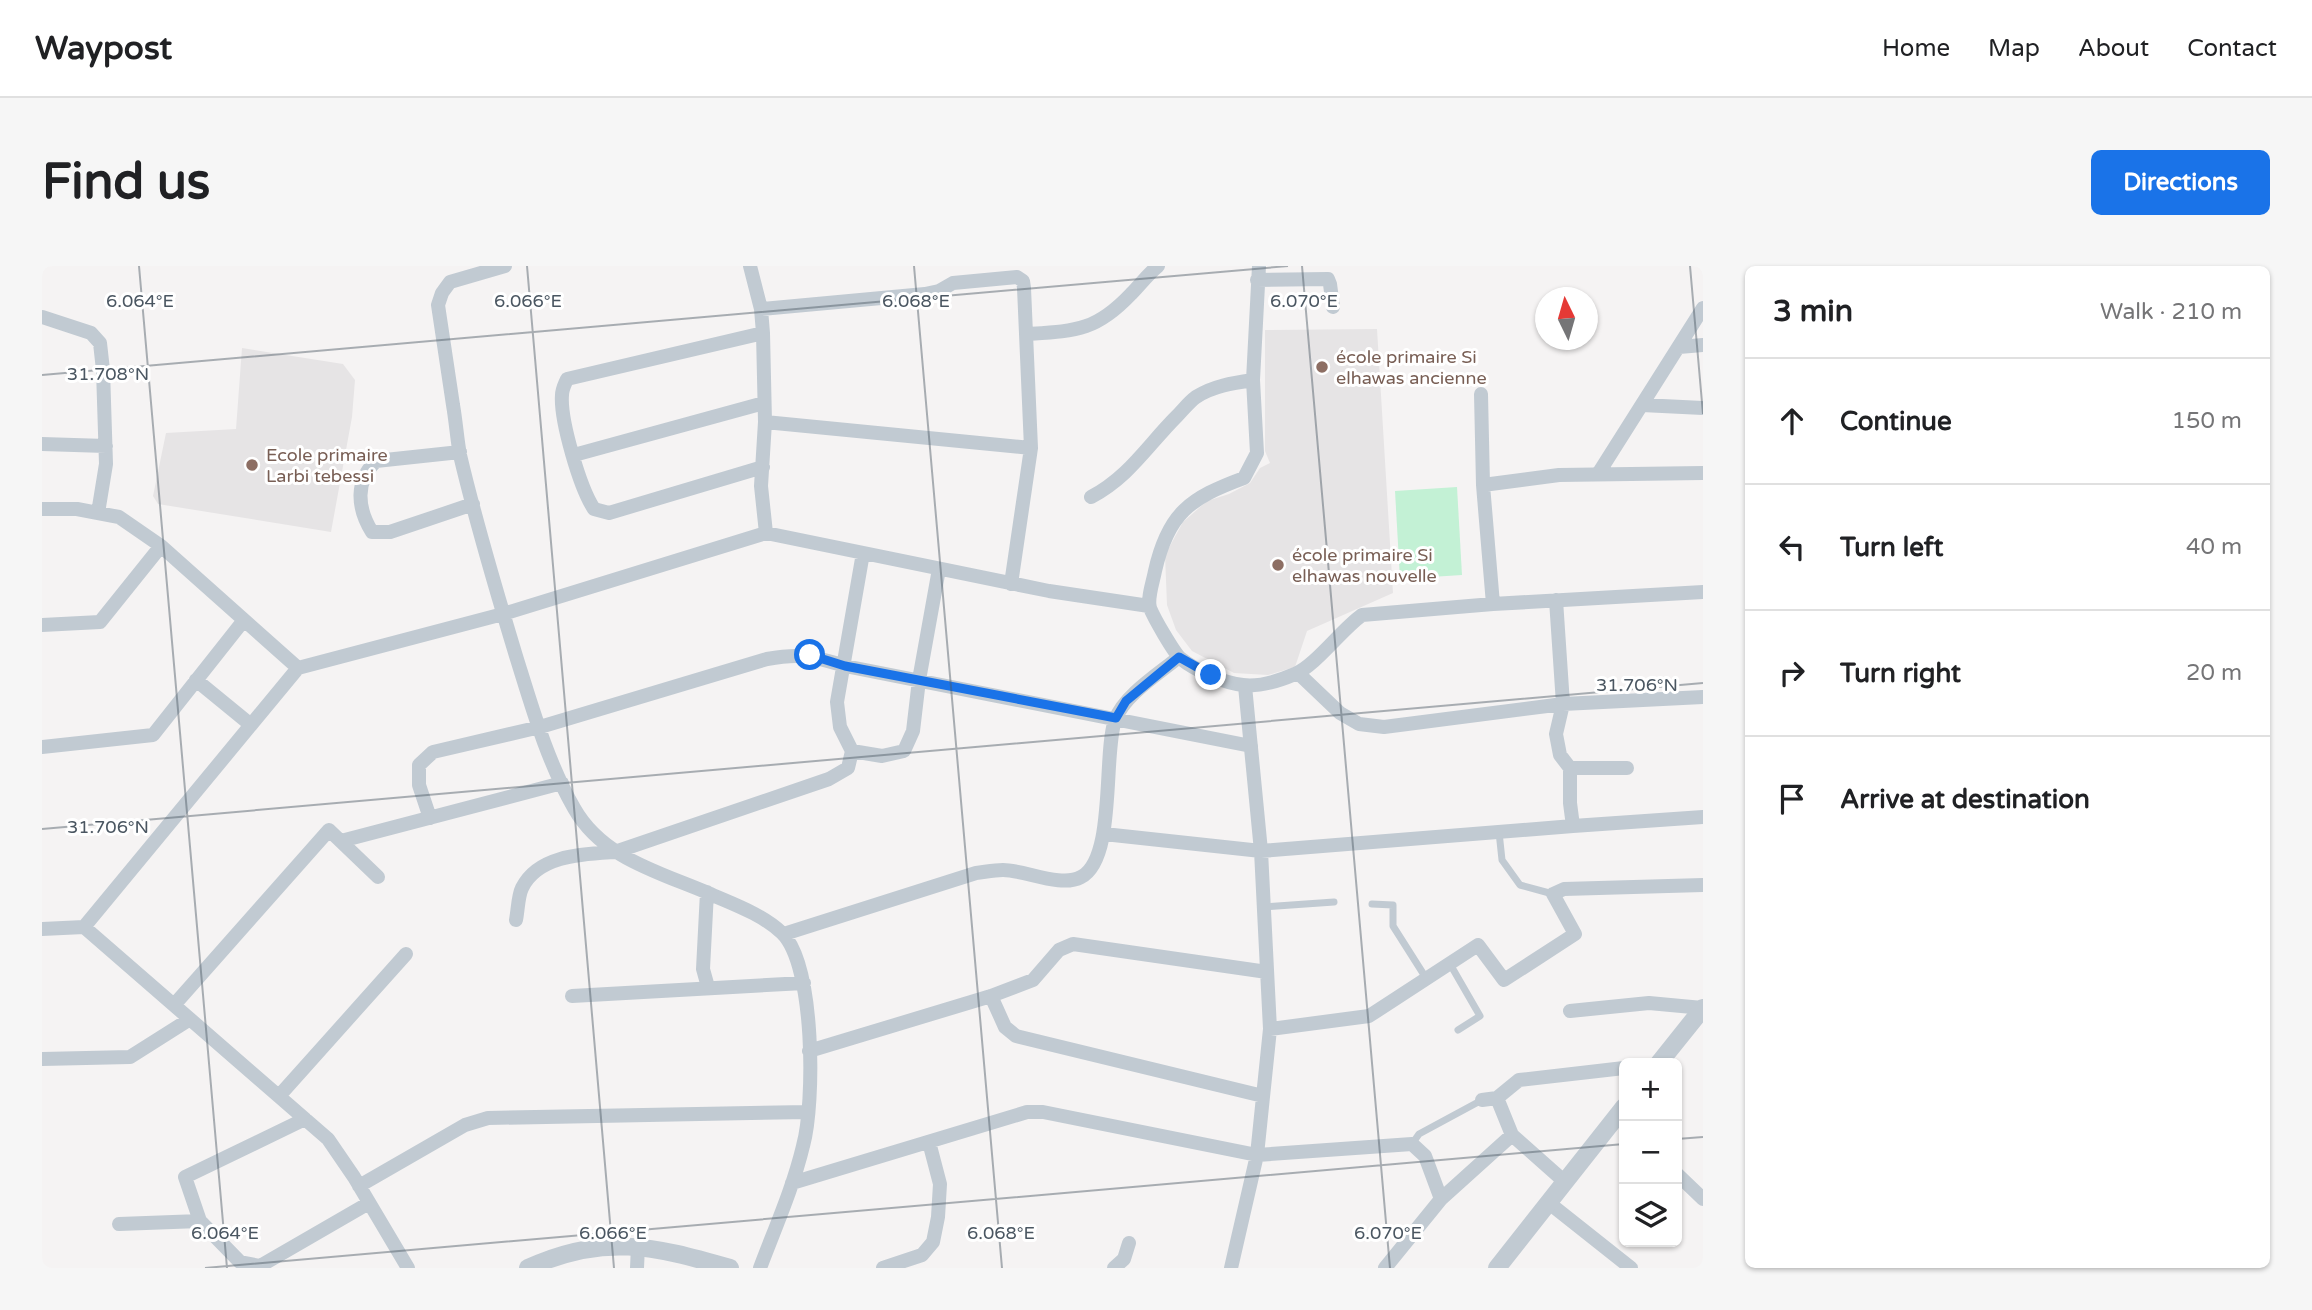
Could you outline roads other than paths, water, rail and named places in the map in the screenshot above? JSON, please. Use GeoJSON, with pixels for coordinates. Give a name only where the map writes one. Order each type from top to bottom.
{"type":"FeatureCollection","features":[{"type":"Feature","properties":{"kind":"street"},"geometry":{"type":"LineString","coordinates":[[505,266],[450,282],[438,305],[460,452],[473,504],[503,614],[540,727],[562,783],[575,810],[597,838],[615,852],[658,874],[759,916],[784,934],[798,961],[804,983],[810,1093],[804,1144],[760,1268]]}},
{"type":"Feature","properties":{"kind":"street"},"geometry":{"type":"LineString","coordinates":[[750,266],[761,309],[763,333],[765,422],[761,486],[766,533]]}},
{"type":"Feature","properties":{"kind":"street"},"geometry":{"type":"LineString","coordinates":[[1027,334],[1067,332],[1098,323],[1158,266]]}},
{"type":"Feature","properties":{"kind":"street"},"geometry":{"type":"LineString","coordinates":[[1333,307],[1328,279],[1258,273],[1253,380],[1257,453],[1244,478],[1208,491],[1185,508],[1169,529],[1159,554],[1149,606],[1179,657],[1211,675],[1245,686],[1275,681],[1298,673],[1347,625],[1362,615],[1493,604],[1703,592]]}},
{"type":"Feature","properties":{"kind":"street"},"geometry":{"type":"LineString","coordinates":[[761,309],[925,294],[939,291],[953,283],[1017,277],[1023,281],[1031,448],[1012,584]]}},
{"type":"Feature","properties":{"kind":"street"},"geometry":{"type":"LineString","coordinates":[[1598,474],[1703,308]]}},
{"type":"Feature","properties":{"kind":"street"},"geometry":{"type":"LineString","coordinates":[[42,317],[91,334],[100,343],[106,464],[98,513]]}},
{"type":"Feature","properties":{"kind":"street"},"geometry":{"type":"LineString","coordinates":[[763,333],[567,379],[562,392],[562,410],[574,455],[586,496],[594,509],[609,513],[763,467]]}},
{"type":"Feature","properties":{"kind":"street"},"geometry":{"type":"LineString","coordinates":[[1679,347],[1703,345]]}},
{"type":"Feature","properties":{"kind":"street"},"geometry":{"type":"LineString","coordinates":[[1091,497],[1111,486],[1130,470],[1194,398],[1216,387],[1253,380]]}},
{"type":"Feature","properties":{"kind":"street"},"geometry":{"type":"LineString","coordinates":[[1480,394],[1483,485],[1493,604]]}},
{"type":"Feature","properties":{"kind":"street"},"geometry":{"type":"LineString","coordinates":[[574,455],[764,403]]}},
{"type":"Feature","properties":{"kind":"street"},"geometry":{"type":"LineString","coordinates":[[1642,405],[1703,408]]}},
{"type":"Feature","properties":{"kind":"street"},"geometry":{"type":"LineString","coordinates":[[765,422],[1031,448]]}},
{"type":"Feature","properties":{"kind":"street"},"geometry":{"type":"LineString","coordinates":[[42,444],[106,446]]}},
{"type":"Feature","properties":{"kind":"street"},"geometry":{"type":"LineString","coordinates":[[460,452],[376,461],[361,482],[361,515],[372,532],[390,532],[473,504]]}},
{"type":"Feature","properties":{"kind":"street"},"geometry":{"type":"LineString","coordinates":[[1483,485],[1559,475],[1703,473]]}},
{"type":"Feature","properties":{"kind":"street"},"geometry":{"type":"LineString","coordinates":[[42,509],[77,509],[119,517],[161,546],[298,668]]}},
{"type":"Feature","properties":{"kind":"street"},"geometry":{"type":"LineString","coordinates":[[84,927],[298,668],[503,614],[766,533],[1012,584],[1149,606]]}},
{"type":"Feature","properties":{"kind":"street"},"geometry":{"type":"LineString","coordinates":[[42,625],[100,622],[161,546]]}},
{"type":"Feature","properties":{"kind":"street"},"geometry":{"type":"LineString","coordinates":[[516,920],[522,888],[540,867],[577,854],[615,852],[829,779],[848,768],[852,751],[840,727],[837,702],[863,553]]}},
{"type":"Feature","properties":{"kind":"street"},"geometry":{"type":"LineString","coordinates":[[852,751],[883,756],[904,751],[913,731],[919,680],[939,569]]}},
{"type":"Feature","properties":{"kind":"street"},"geometry":{"type":"LineString","coordinates":[[1556,600],[1563,704],[1556,734],[1560,755],[1570,768],[1573,825]]}},
{"type":"Feature","properties":{"kind":"street"},"geometry":{"type":"LineString","coordinates":[[42,747],[153,734],[244,620]]}},
{"type":"Feature","properties":{"kind":"street"},"geometry":{"type":"LineString","coordinates":[[430,818],[418,785],[419,765],[433,752],[540,727],[767,659],[789,655],[810,655],[845,666],[1251,746]]}},
{"type":"Feature","properties":{"kind":"street"},"geometry":{"type":"LineString","coordinates":[[784,934],[976,873],[1003,870],[1065,881],[1082,877],[1095,862],[1104,834],[1111,737],[1116,718],[1126,701],[1179,657]]}},
{"type":"Feature","properties":{"kind":"street"},"geometry":{"type":"LineString","coordinates":[[1298,673],[1340,713],[1359,724],[1384,727],[1563,704],[1703,697]]}},
{"type":"Feature","properties":{"kind":"street"},"geometry":{"type":"LineString","coordinates":[[196,680],[251,724]]}},
{"type":"Feature","properties":{"kind":"street"},"geometry":{"type":"LineString","coordinates":[[1231,1268],[1257,1155],[1270,1029],[1261,851],[1245,686]]}},
{"type":"Feature","properties":{"kind":"street"},"geometry":{"type":"LineString","coordinates":[[1570,768],[1627,768]]}},
{"type":"Feature","properties":{"kind":"street"},"geometry":{"type":"LineString","coordinates":[[341,841],[562,783]]}},
{"type":"Feature","properties":{"kind":"street"},"geometry":{"type":"LineString","coordinates":[[1104,834],[1261,851],[1703,817]]}},
{"type":"Feature","properties":{"kind":"street"},"geometry":{"type":"LineString","coordinates":[[174,1005],[329,830],[379,877]]}},
{"type":"Feature","properties":{"kind":"street"},"geometry":{"type":"LineString","coordinates":[[1270,1029],[1369,1016],[1478,945],[1504,980],[1575,934],[1552,894],[1564,889],[1703,885]]}},
{"type":"Feature","properties":{"kind":"street"},"geometry":{"type":"LineString","coordinates":[[706,892],[703,969],[708,987]]}},
{"type":"Feature","properties":{"kind":"street"},"geometry":{"type":"LineString","coordinates":[[42,929],[84,927],[328,1139],[359,1185],[408,1268]]}},
{"type":"Feature","properties":{"kind":"street"},"geometry":{"type":"LineString","coordinates":[[809,1051],[991,996],[1033,980],[1059,950],[1073,944],[1267,972]]}},
{"type":"Feature","properties":{"kind":"street"},"geometry":{"type":"LineString","coordinates":[[279,1096],[406,954]]}},
{"type":"Feature","properties":{"kind":"street"},"geometry":{"type":"LineString","coordinates":[[572,996],[804,983]]}},
{"type":"Feature","properties":{"kind":"street"},"geometry":{"type":"LineString","coordinates":[[991,996],[1005,1027],[1016,1037],[1263,1096]]}},
{"type":"Feature","properties":{"kind":"street"},"geometry":{"type":"LineString","coordinates":[[1570,1011],[1649,1003],[1703,1008]]}},
{"type":"Feature","properties":{"kind":"street"},"geometry":{"type":"LineString","coordinates":[[1663,1058],[1703,1008]]}},
{"type":"Feature","properties":{"kind":"street"},"geometry":{"type":"LineString","coordinates":[[42,1059],[130,1057],[190,1019]]}},
{"type":"Feature","properties":{"kind":"street"},"geometry":{"type":"LineString","coordinates":[[1482,1100],[1497,1098],[1519,1080],[1619,1069]]}},
{"type":"Feature","properties":{"kind":"street"},"geometry":{"type":"LineString","coordinates":[[1497,1098],[1512,1135],[1565,1182]]}},
{"type":"Feature","properties":{"kind":"street"},"geometry":{"type":"LineString","coordinates":[[359,1185],[464,1125],[488,1118],[808,1112]]}},
{"type":"Feature","properties":{"kind":"street"},"geometry":{"type":"LineString","coordinates":[[792,1183],[1027,1112],[1043,1112],[1257,1155],[1412,1144],[1425,1156],[1441,1199]]}},
{"type":"Feature","properties":{"kind":"street"},"geometry":{"type":"LineString","coordinates":[[305,1119],[185,1177],[200,1221],[240,1262],[260,1266],[369,1203]]}},
{"type":"Feature","properties":{"kind":"street"},"geometry":{"type":"LineString","coordinates":[[1497,1268],[1619,1119]]}},
{"type":"Feature","properties":{"kind":"street"},"geometry":{"type":"LineString","coordinates":[[1385,1268],[1441,1199],[1512,1135]]}},
{"type":"Feature","properties":{"kind":"street"},"geometry":{"type":"LineString","coordinates":[[883,1268],[922,1255],[933,1242],[940,1184],[929,1142]]}},
{"type":"Feature","properties":{"kind":"street"},"geometry":{"type":"LineString","coordinates":[[1682,1179],[1703,1199]]}},
{"type":"Feature","properties":{"kind":"street"},"geometry":{"type":"LineString","coordinates":[[1549,1203],[1631,1268]]}},
{"type":"Feature","properties":{"kind":"street"},"geometry":{"type":"LineString","coordinates":[[119,1224],[200,1221]]}},
{"type":"Feature","properties":{"kind":"street"},"geometry":{"type":"LineString","coordinates":[[1114,1268],[1124,1259],[1129,1243]]}},
{"type":"Feature","properties":{"kind":"street"},"geometry":{"type":"LineString","coordinates":[[528,1268],[562,1261],[599,1246],[638,1246],[730,1268]]}},
{"type":"Feature","properties":{"kind":"street"},"geometry":{"type":"LineString","coordinates":[[637,1268],[638,1246]]}},
{"type":"Feature","properties":{"kind":"lane"},"geometry":{"type":"LineString","coordinates":[[1499,832],[1502,860],[1520,885],[1552,894]]}},
{"type":"Feature","properties":{"kind":"lane"},"geometry":{"type":"LineString","coordinates":[[1264,907],[1334,902]]}},
{"type":"Feature","properties":{"kind":"lane"},"geometry":{"type":"LineString","coordinates":[[1372,904],[1393,905],[1393,926],[1427,978]]}},
{"type":"Feature","properties":{"kind":"lane"},"geometry":{"type":"LineString","coordinates":[[1450,963],[1480,1016],[1458,1030]]}},
{"type":"Feature","properties":{"kind":"lane"},"geometry":{"type":"LineString","coordinates":[[1412,1144],[1419,1134],[1482,1100]]}},
{"type":"Feature","properties":{"kind":"place","name":"école primaire Si elhawas ancienne"},"geometry":{"type":"Point","coordinates":[1322,367]}},
{"type":"Feature","properties":{"kind":"place","name":"Ecole primaire Larbi tebessi"},"geometry":{"type":"Point","coordinates":[252,465]}},
{"type":"Feature","properties":{"kind":"place","name":"école primaire Si elhawas nouvelle"},"geometry":{"type":"Point","coordinates":[1278,565]}}]}
